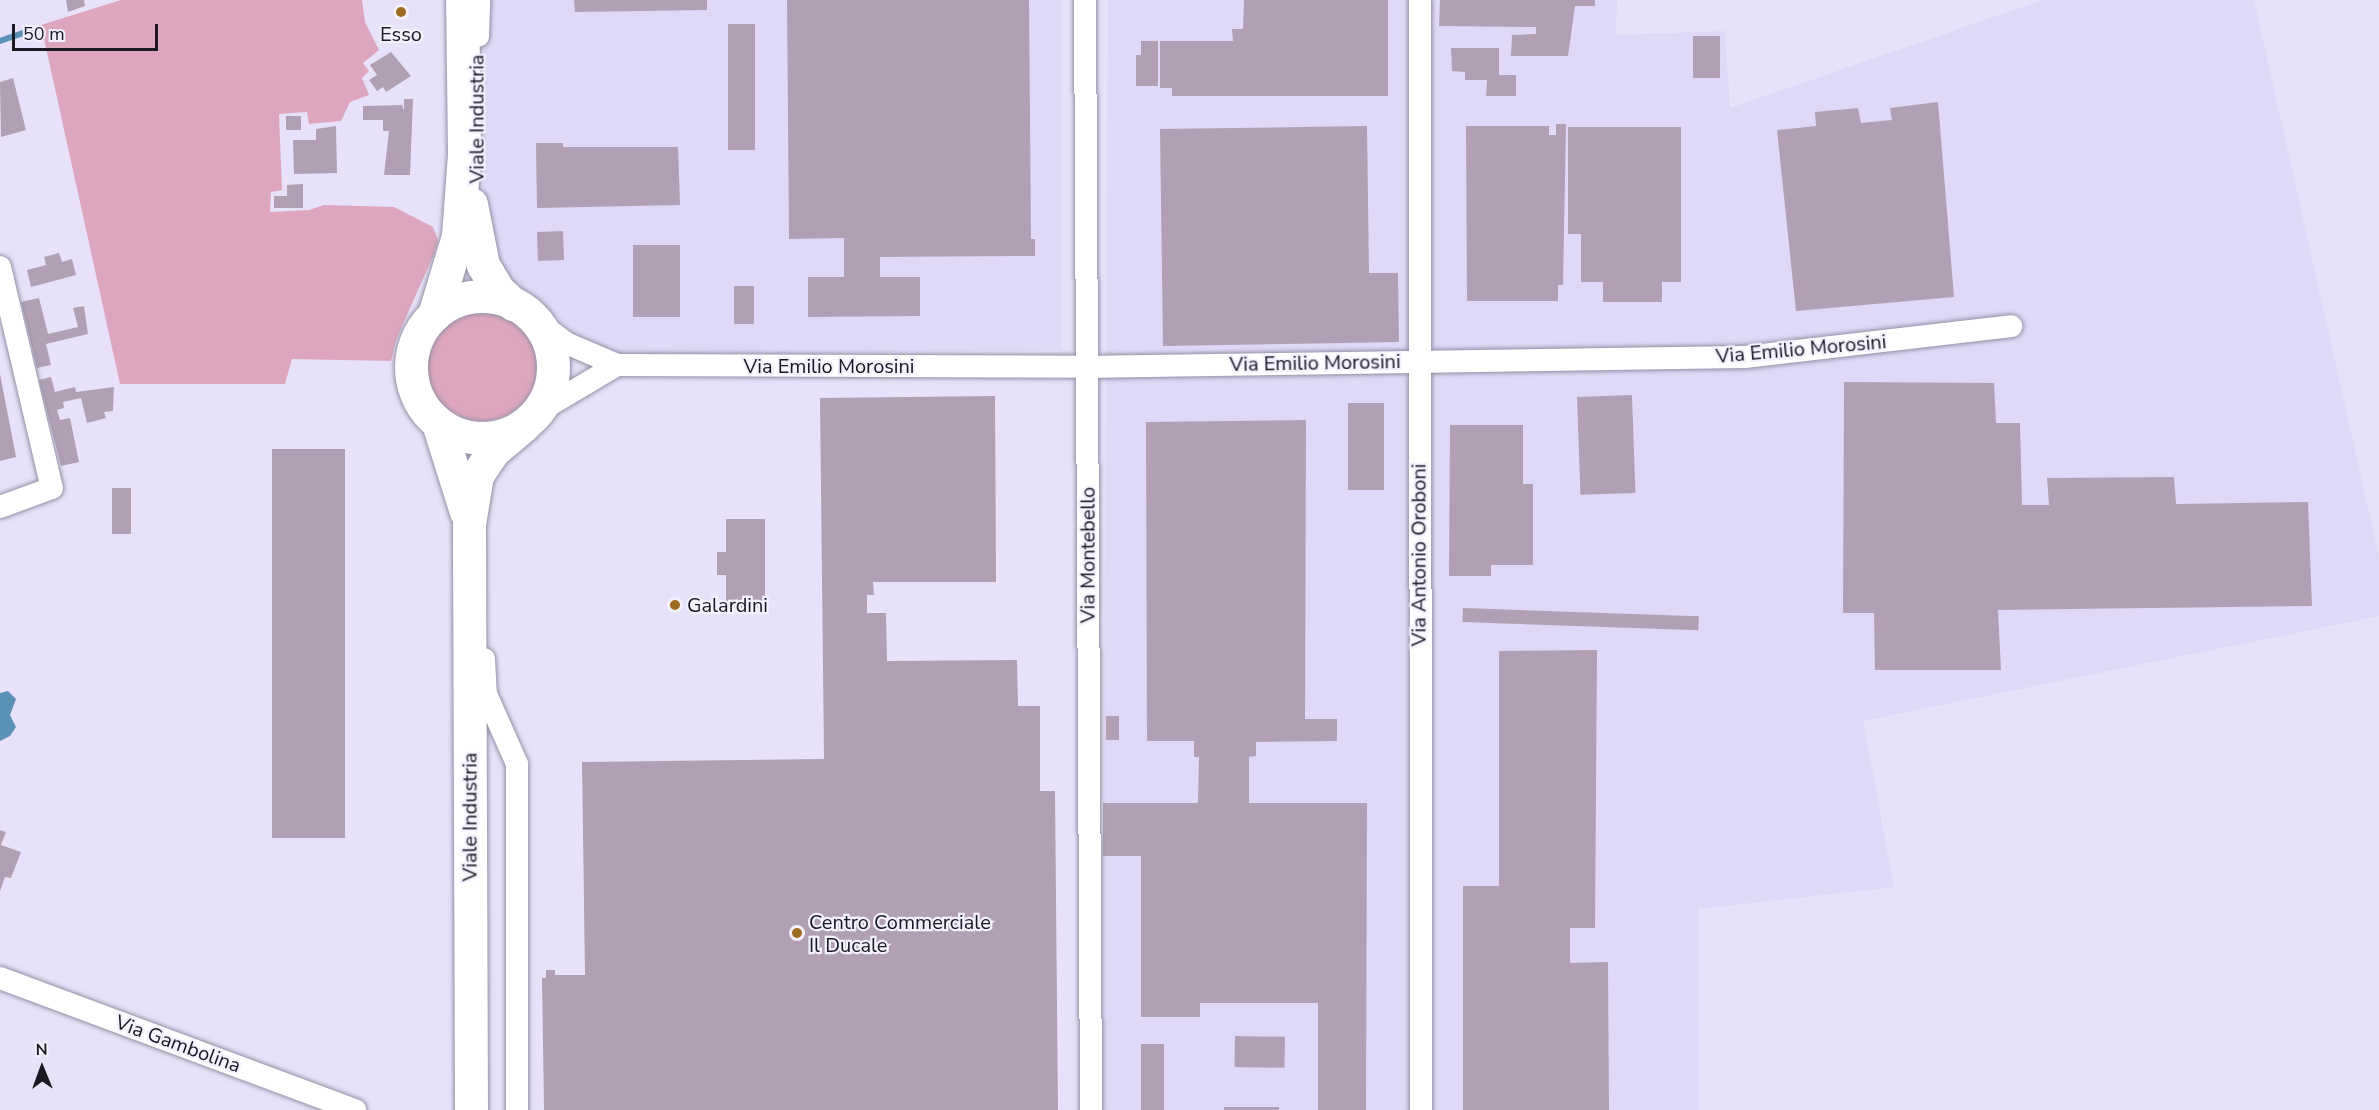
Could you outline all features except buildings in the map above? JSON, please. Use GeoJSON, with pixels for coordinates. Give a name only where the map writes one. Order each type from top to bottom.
{"type":"FeatureCollection","features":[{"type":"Feature","properties":{"kind":"main road","name":"Viale Industria"},"geometry":{"type":"LineString","coordinates":[[462,0],[464,154],[454,258],[434,315],[418,337],[412,370],[420,402],[438,423],[469,524]]}},
{"type":"Feature","properties":{"kind":"main road","name":"Viale Industria"},"geometry":{"type":"LineString","coordinates":[[464,154],[476,238],[483,265],[498,290],[523,311],[547,339],[553,364],[550,389],[531,418],[493,451],[477,476],[469,524],[471,1110]]}},
{"type":"Feature","properties":{"kind":"main road"},"geometry":{"type":"LineString","coordinates":[[434,315],[471,297],[523,311]]}},
{"type":"Feature","properties":{"kind":"main road","name":"Viale Industria"},"geometry":{"type":"LineString","coordinates":[[438,423],[474,438],[500,436],[531,418]]}},
{"type":"Feature","properties":{"kind":"street","name":"Viale Industria"},"geometry":{"type":"LineString","coordinates":[[476,238],[479,0]]}},
{"type":"Feature","properties":{"kind":"street","name":"Via Montebello"},"geometry":{"type":"LineString","coordinates":[[1085,0],[1091,1110]]}},
{"type":"Feature","properties":{"kind":"street","name":"Via Antonio Oroboni"},"geometry":{"type":"LineString","coordinates":[[1420,0],[1418,362],[1421,1110]]}},
{"type":"Feature","properties":{"kind":"street"},"geometry":{"type":"LineString","coordinates":[[0,267],[6,316],[52,488],[0,507]]}},
{"type":"Feature","properties":{"kind":"street","name":"Via Emilio Morosini"},"geometry":{"type":"LineString","coordinates":[[523,311],[576,349],[617,365],[1087,367],[1745,357],[2011,326]]}},
{"type":"Feature","properties":{"kind":"street"},"geometry":{"type":"LineString","coordinates":[[531,418],[617,365]]}},
{"type":"Feature","properties":{"kind":"street"},"geometry":{"type":"LineString","coordinates":[[469,524],[481,575],[486,694],[517,764],[517,1110]]}},
{"type":"Feature","properties":{"kind":"street"},"geometry":{"type":"LineString","coordinates":[[457,1110],[456,854],[470,812]]}},
{"type":"Feature","properties":{"kind":"street","name":"Via Gambolina"},"geometry":{"type":"LineString","coordinates":[[0,978],[356,1110]]}},
{"type":"Feature","properties":{"kind":"shaded area"},"geometry":{"type":"Polygon","coordinates":[[[121,0],[362,0],[365,22],[379,50],[363,63],[369,71],[362,78],[369,95],[350,102],[341,121],[309,124],[307,112],[279,114],[282,190],[271,192],[270,212],[309,210],[324,205],[394,207],[433,227],[438,240],[434,254],[396,340],[391,361],[292,359],[285,384],[120,384],[41,25],[121,0]]]}},
{"type":"Feature","properties":{"kind":"shaded area"},"geometry":{"type":"Polygon","coordinates":[[[484,0],[1062,0],[1062,350],[606,356],[587,346],[536,297],[507,278],[484,236],[484,0]]]}},
{"type":"Feature","properties":{"kind":"shaded area"},"geometry":{"type":"Polygon","coordinates":[[[1108,0],[1617,0],[1616,35],[1725,31],[1730,108],[2043,0],[2254,0],[2379,557],[2379,616],[1863,721],[1894,887],[1698,909],[1699,1110],[1102,1110],[1108,0]]]}},
{"type":"Feature","properties":{"kind":"shaded area"},"geometry":{"type":"Polygon","coordinates":[[[482,309],[504,313],[522,325],[534,343],[538,365],[534,387],[522,405],[504,417],[482,421],[460,417],[442,405],[430,387],[426,365],[430,343],[442,325],[460,313],[482,309]]]}},
{"type":"Feature","properties":{"kind":"water"},"geometry":{"type":"Polygon","coordinates":[[[8,691],[16,699],[10,715],[16,727],[10,736],[0,741],[0,693],[8,691]]]}},
{"type":"Feature","properties":{"kind":"waterway"},"geometry":{"type":"LineString","coordinates":[[0,41],[32,30]]}},
{"type":"Feature","properties":{"kind":"place","name":"Esso"},"geometry":{"type":"Point","coordinates":[401,12]}},
{"type":"Feature","properties":{"kind":"place","name":"Galardini"},"geometry":{"type":"Point","coordinates":[675,605]}},
{"type":"Feature","properties":{"kind":"place","name":"Centro Commerciale Il Ducale"},"geometry":{"type":"Point","coordinates":[797,933]}}]}
